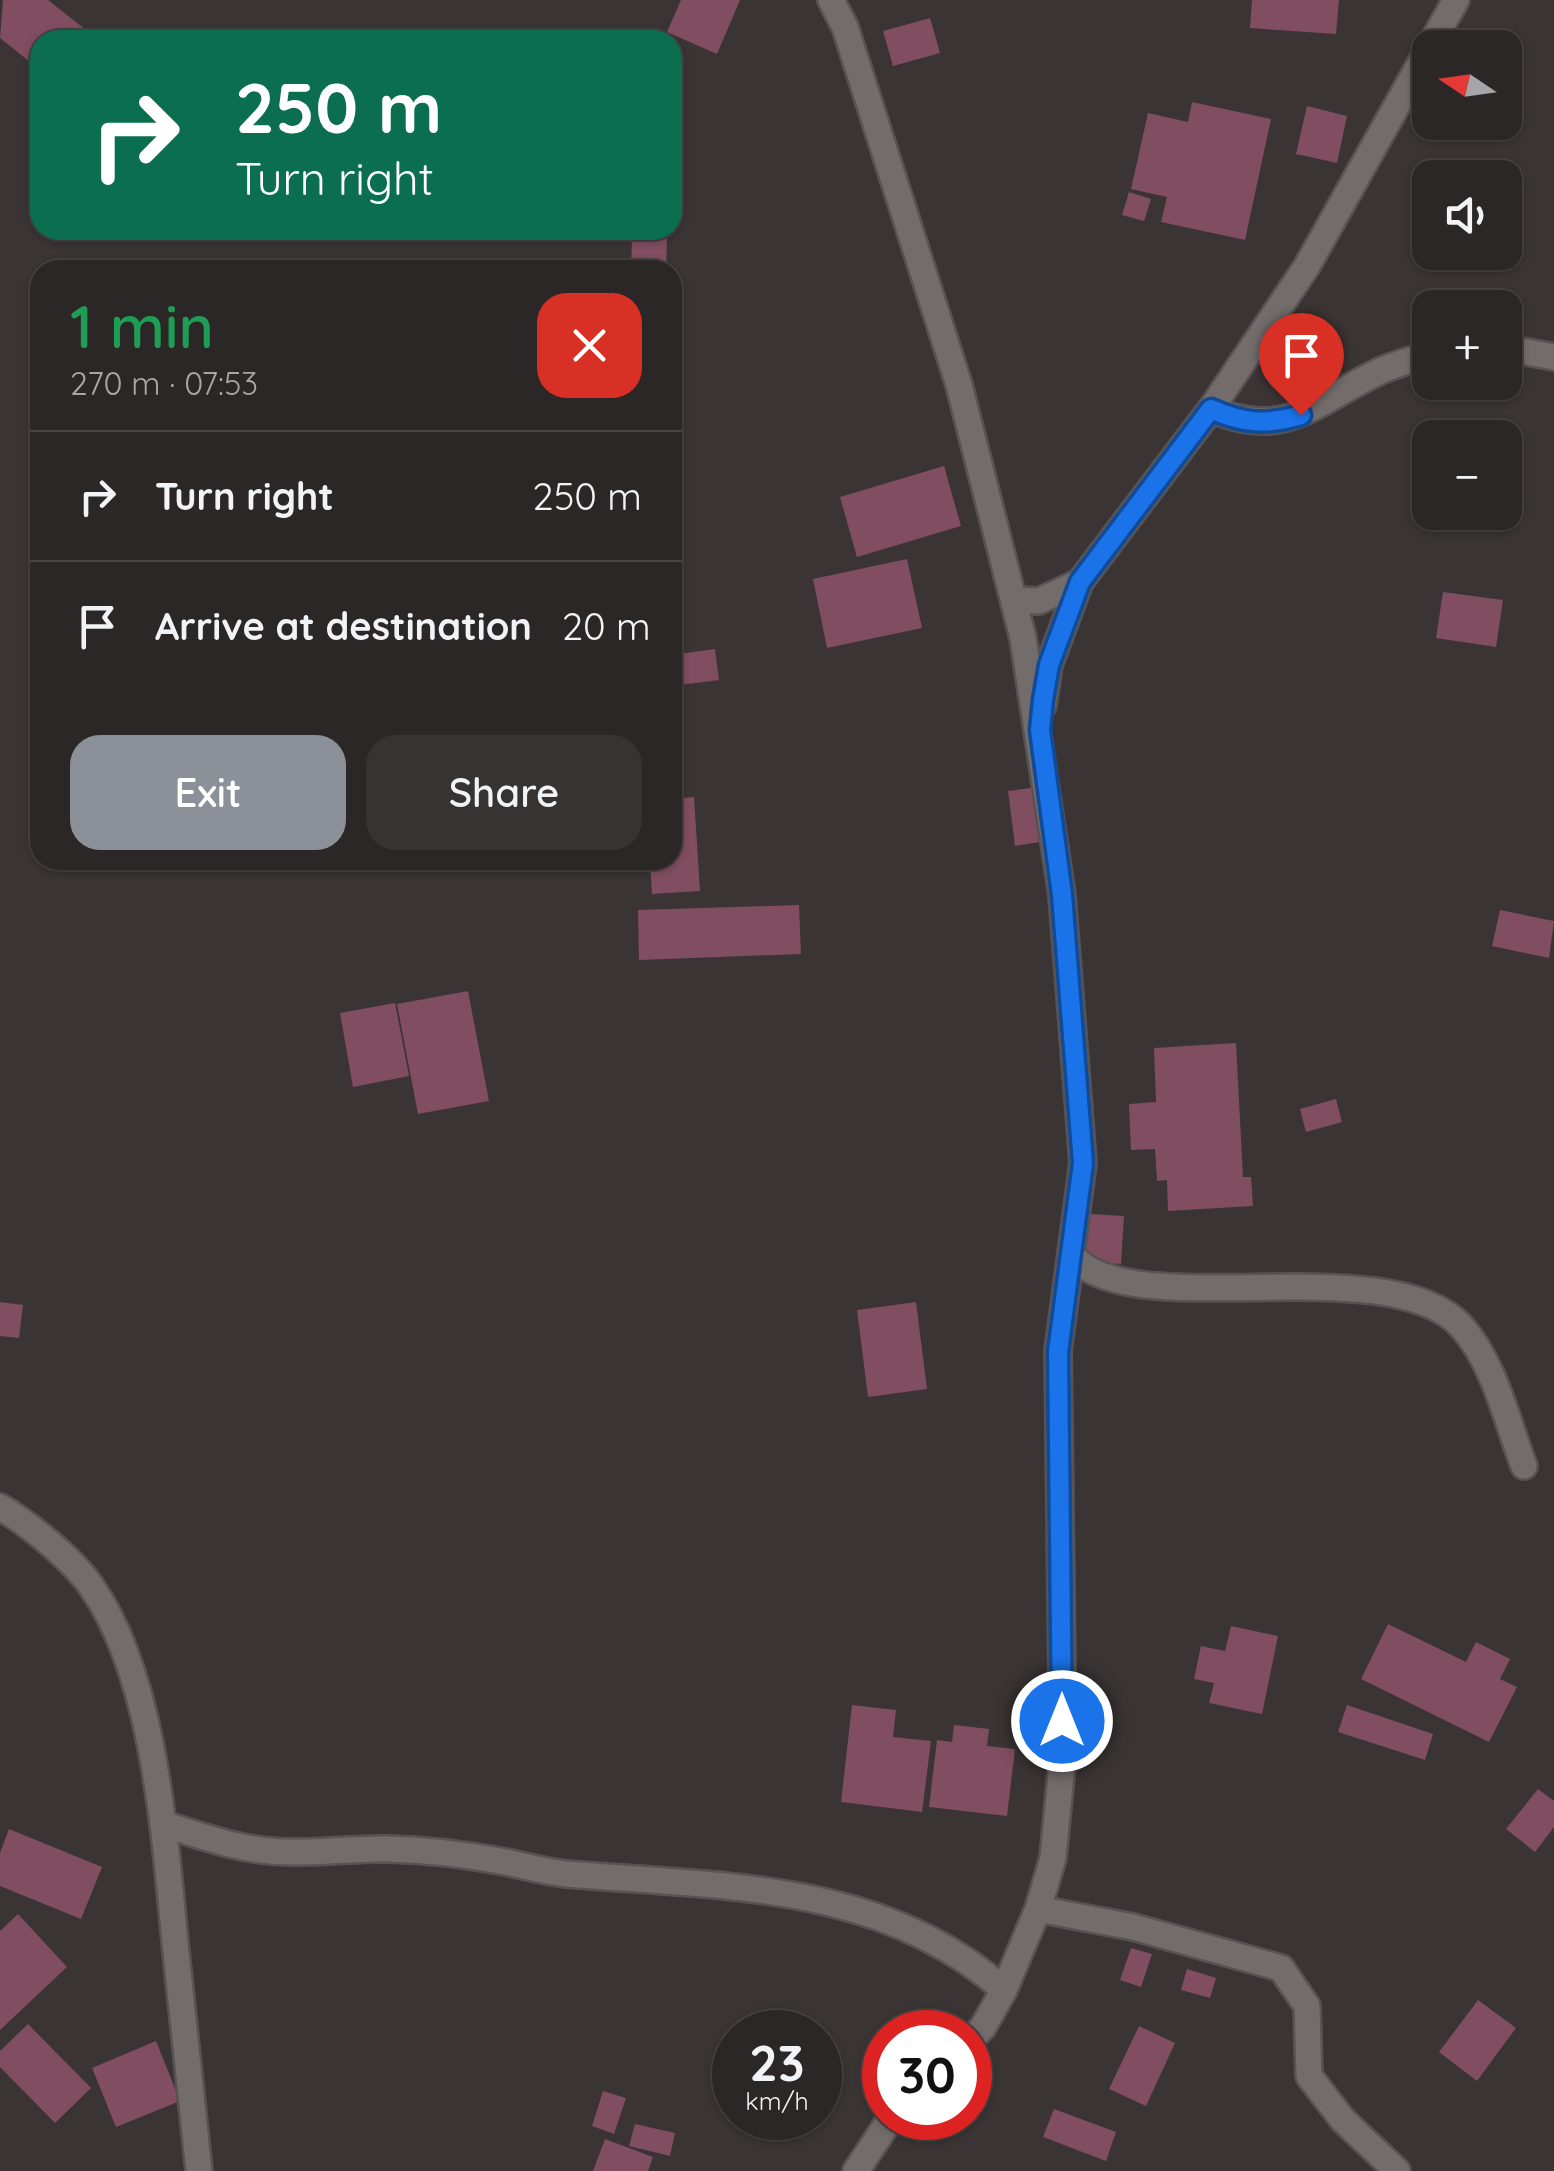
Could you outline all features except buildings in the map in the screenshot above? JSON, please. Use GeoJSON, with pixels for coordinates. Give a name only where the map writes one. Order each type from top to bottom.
{"type":"FeatureCollection","features":[{"type":"Feature","properties":{"kind":"street"},"geometry":{"type":"LineString","coordinates":[[831,0],[845,27],[908,217],[959,385],[1015,600],[1040,730],[1062,895],[1083,1163],[1058,1352],[1062,1754],[1053,1858],[1038,1909],[992,2012]]}},
{"type":"Feature","properties":{"kind":"street"},"geometry":{"type":"LineString","coordinates":[[1040,730],[1049,665],[1080,582],[1211,409],[1307,266],[1456,0]]}},
{"type":"Feature","properties":{"kind":"street"},"geometry":{"type":"LineString","coordinates":[[1522,351],[1554,357]]}},
{"type":"Feature","properties":{"kind":"street"},"geometry":{"type":"LineString","coordinates":[[1211,409],[1238,421],[1270,424],[1301,415],[1379,371],[1412,360]]}},
{"type":"Feature","properties":{"kind":"street"},"geometry":{"type":"LineString","coordinates":[[1015,600],[1039,601],[1080,582]]}},
{"type":"Feature","properties":{"kind":"street"},"geometry":{"type":"LineString","coordinates":[[1071,1254],[1094,1276],[1214,1288],[1367,1290],[1430,1304],[1460,1325],[1484,1360],[1524,1466]]}},
{"type":"Feature","properties":{"kind":"street"},"geometry":{"type":"LineString","coordinates":[[0,1507],[20,1519],[91,1586],[121,1647],[144,1719],[163,1824],[200,2171]]}},
{"type":"Feature","properties":{"kind":"street"},"geometry":{"type":"LineString","coordinates":[[163,1824],[232,1846],[285,1853],[385,1848],[433,1852],[562,1874],[700,1882],[844,1903],[884,1916],[950,1950],[1004,1990]]}},
{"type":"Feature","properties":{"kind":"street"},"geometry":{"type":"LineString","coordinates":[[1038,1909],[1133,1927],[1281,1968],[1307,2006],[1308,2076],[1343,2120],[1398,2171]]}},
{"type":"Feature","properties":{"kind":"street"},"geometry":{"type":"LineString","coordinates":[[856,2171],[877,2140]]}},
{"type":"Feature","properties":{"kind":"route"},"geometry":{"type":"LineString","coordinates":[[1062,1721],[1063,1472],[1058,1352],[1083,1163],[1062,895],[1040,730],[1049,665],[1080,582],[1211,409],[1238,421],[1270,424],[1301,415]]}}]}
